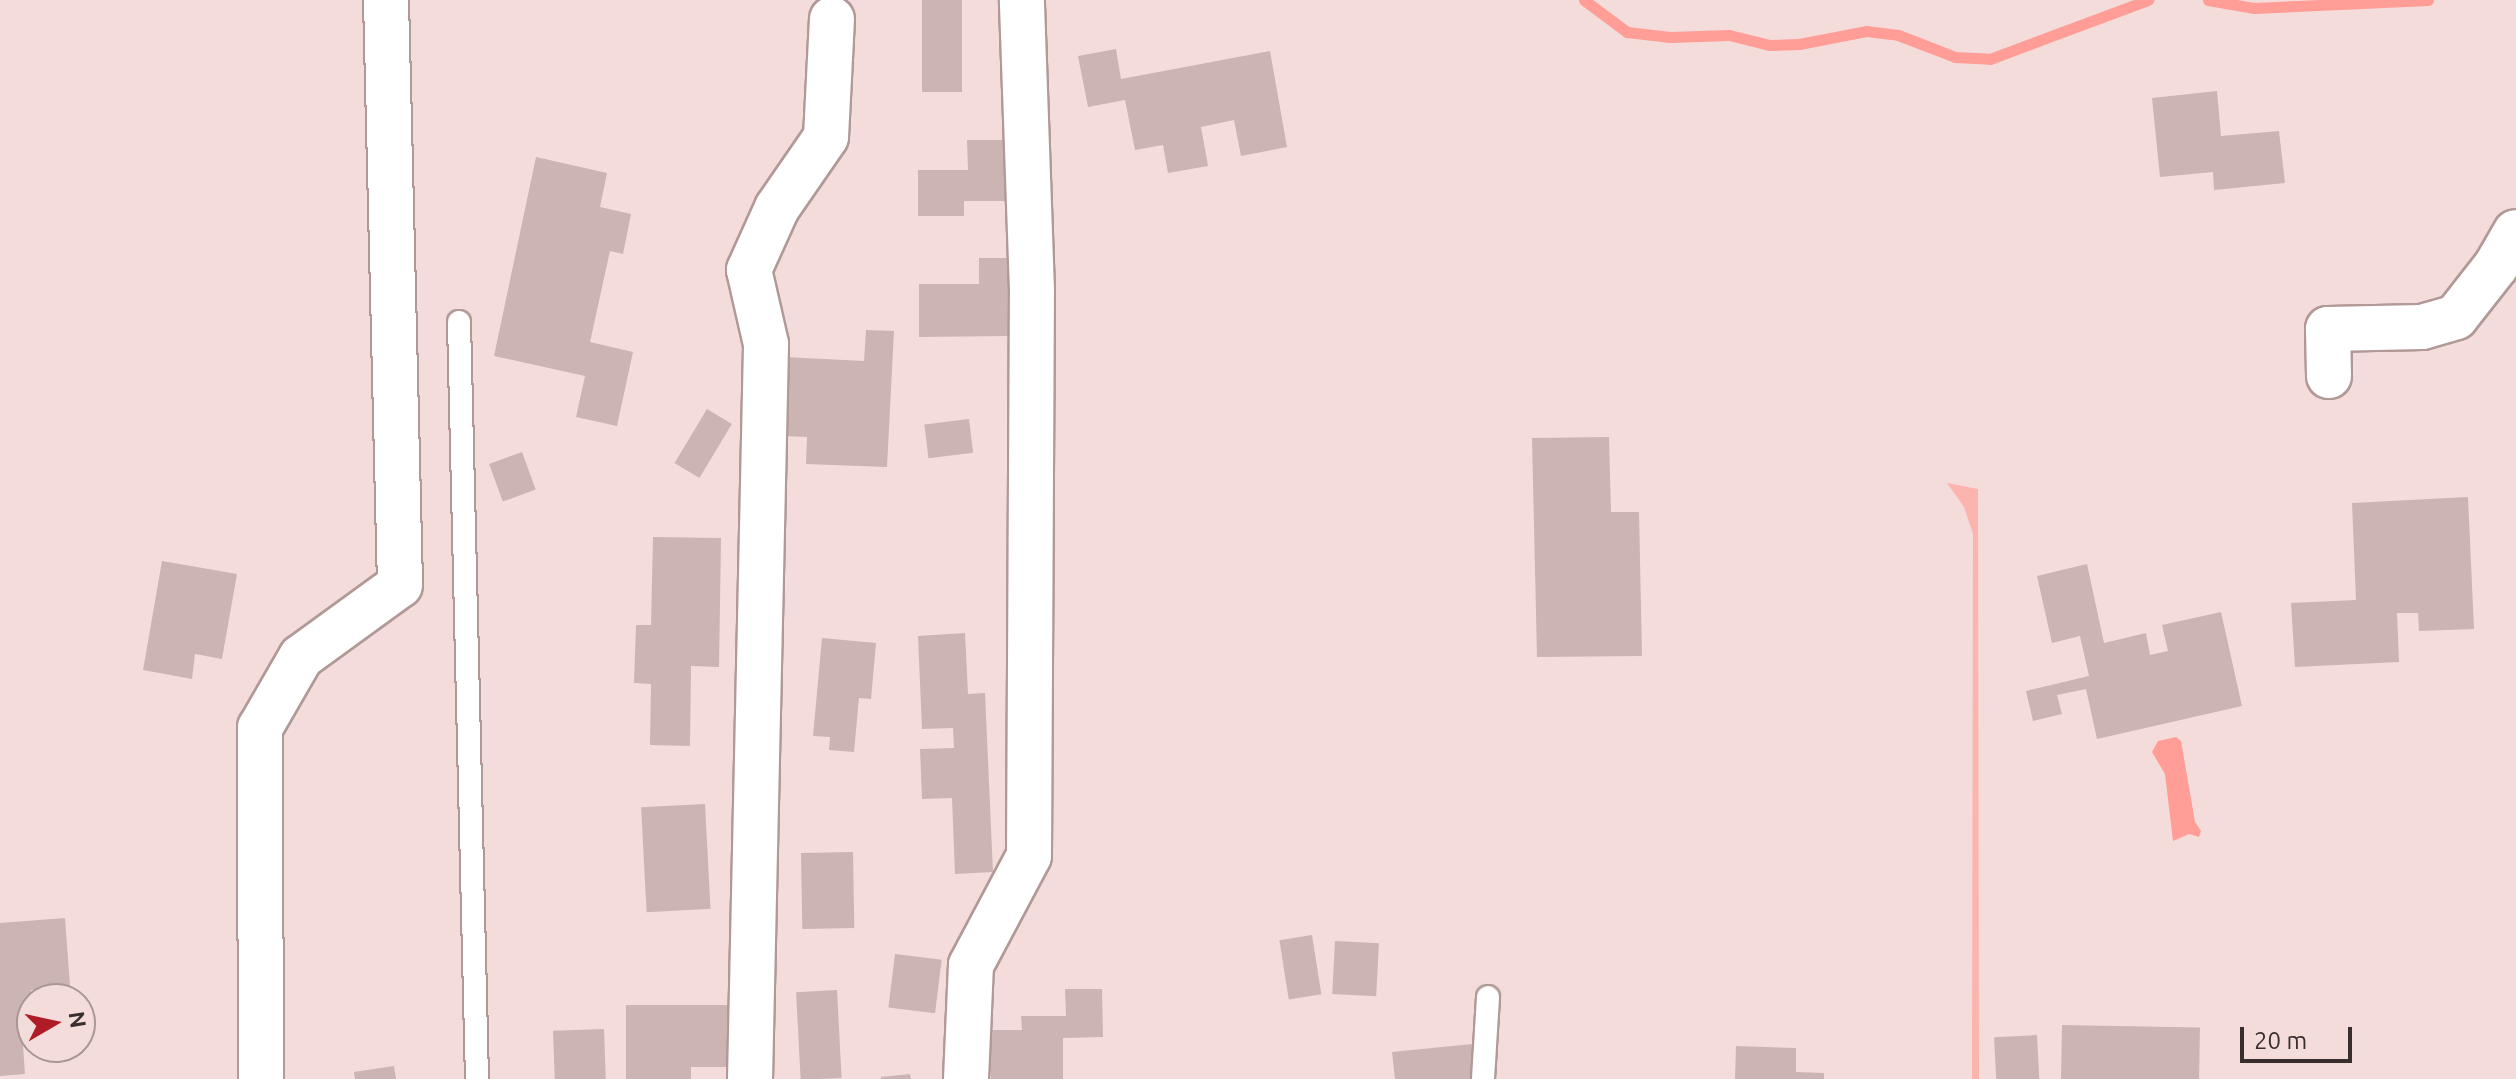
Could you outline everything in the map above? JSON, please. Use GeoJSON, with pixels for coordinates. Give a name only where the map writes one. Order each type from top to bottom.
{"type":"FeatureCollection","features":[{"type":"Feature","properties":{"kind":"street"},"geometry":{"type":"LineString","coordinates":[[261,1079],[260,728],[301,657],[400,585],[386,0]]}},
{"type":"Feature","properties":{"kind":"street"},"geometry":{"type":"LineString","coordinates":[[966,1079],[971,965],[1029,856],[1032,291],[1022,0]]}},
{"type":"Feature","properties":{"kind":"street"},"geometry":{"type":"LineString","coordinates":[[750,1079],[766,344],[749,270],[777,208],[826,137],[832,19]]}},
{"type":"Feature","properties":{"kind":"street"},"geometry":{"type":"LineString","coordinates":[[2329,376],[2328,329],[2422,327],[2456,317],[2496,266],[2516,232]]}},
{"type":"Feature","properties":{"kind":"lane"},"geometry":{"type":"LineString","coordinates":[[459,322],[477,1079]]}},
{"type":"Feature","properties":{"kind":"lane"},"geometry":{"type":"LineString","coordinates":[[1483,1079],[1488,997]]}},
{"type":"Feature","properties":{"kind":"shaded area"},"geometry":{"type":"Polygon","coordinates":[[[1947,483],[1978,489],[1979,1079],[1972,1079],[1973,534],[1964,507],[1947,483]]]}},
{"type":"Feature","properties":{"kind":"shaded area"},"geometry":{"type":"Polygon","coordinates":[[[2176,737],[2181,741],[2195,822],[2201,831],[2199,837],[2189,834],[2173,841],[2165,774],[2152,752],[2158,741],[2176,737]]]}},
{"type":"Feature","properties":{"kind":"building"},"geometry":{"type":"Polygon","coordinates":[[[922,0],[962,0],[962,92],[922,92],[922,0]]]}},
{"type":"Feature","properties":{"kind":"building"},"geometry":{"type":"Polygon","coordinates":[[[1116,49],[1121,79],[1270,51],[1287,147],[1241,156],[1234,120],[1201,127],[1208,166],[1168,173],[1163,145],[1135,150],[1125,100],[1088,107],[1078,56],[1116,49]]]}},
{"type":"Feature","properties":{"kind":"building"},"geometry":{"type":"Polygon","coordinates":[[[2217,91],[2221,136],[2279,131],[2285,183],[2214,190],[2213,172],[2160,177],[2152,98],[2217,91]]]}},
{"type":"Feature","properties":{"kind":"building"},"geometry":{"type":"Polygon","coordinates":[[[967,140],[1013,140],[1013,201],[964,201],[964,216],[918,216],[918,170],[968,170],[967,140]]]}},
{"type":"Feature","properties":{"kind":"building"},"geometry":{"type":"Polygon","coordinates":[[[536,157],[607,173],[600,207],[631,214],[623,254],[610,251],[590,342],[633,352],[617,426],[576,417],[585,376],[494,356],[536,157]]]}},
{"type":"Feature","properties":{"kind":"building"},"geometry":{"type":"Polygon","coordinates":[[[979,258],[1008,258],[1009,336],[919,337],[919,284],[979,284],[979,258]]]}},
{"type":"Feature","properties":{"kind":"building"},"geometry":{"type":"Polygon","coordinates":[[[866,330],[894,331],[887,467],[806,464],[807,437],[782,436],[785,357],[864,361],[866,330]]]}},
{"type":"Feature","properties":{"kind":"building"},"geometry":{"type":"Polygon","coordinates":[[[707,409],[732,424],[699,478],[675,463],[707,409]]]}},
{"type":"Feature","properties":{"kind":"building"},"geometry":{"type":"Polygon","coordinates":[[[969,419],[973,453],[928,458],[924,424],[969,419]]]}},
{"type":"Feature","properties":{"kind":"building"},"geometry":{"type":"Polygon","coordinates":[[[1609,437],[1611,512],[1639,512],[1642,656],[1537,657],[1532,438],[1609,437]]]}},
{"type":"Feature","properties":{"kind":"building"},"geometry":{"type":"Polygon","coordinates":[[[522,452],[536,490],[503,502],[489,464],[522,452]]]}},
{"type":"Feature","properties":{"kind":"building"},"geometry":{"type":"Polygon","coordinates":[[[2468,497],[2474,629],[2419,631],[2418,613],[2397,613],[2399,662],[2295,667],[2291,603],[2356,600],[2352,503],[2468,497]]]}},
{"type":"Feature","properties":{"kind":"building"},"geometry":{"type":"Polygon","coordinates":[[[653,537],[721,538],[719,667],[691,666],[690,746],[650,745],[651,684],[634,683],[636,625],[651,625],[653,537]]]}},
{"type":"Feature","properties":{"kind":"building"},"geometry":{"type":"Polygon","coordinates":[[[162,561],[237,574],[222,659],[195,654],[192,679],[143,670],[162,561]]]}},
{"type":"Feature","properties":{"kind":"building"},"geometry":{"type":"Polygon","coordinates":[[[2087,564],[2104,643],[2146,633],[2150,655],[2168,651],[2162,625],[2221,612],[2242,706],[2097,739],[2086,689],[2057,695],[2062,714],[2033,721],[2026,691],[2089,676],[2080,636],[2052,643],[2037,576],[2087,564]]]}},
{"type":"Feature","properties":{"kind":"building"},"geometry":{"type":"Polygon","coordinates":[[[965,633],[968,694],[985,693],[993,872],[955,874],[952,798],[922,799],[920,749],[954,748],[953,728],[922,729],[918,636],[965,633]]]}},
{"type":"Feature","properties":{"kind":"building"},"geometry":{"type":"Polygon","coordinates":[[[822,638],[876,643],[871,699],[859,698],[854,752],[829,750],[830,737],[813,736],[822,638]]]}},
{"type":"Feature","properties":{"kind":"building"},"geometry":{"type":"Polygon","coordinates":[[[705,804],[710,909],[647,912],[641,807],[705,804]]]}},
{"type":"Feature","properties":{"kind":"building"},"geometry":{"type":"Polygon","coordinates":[[[853,852],[854,928],[802,929],[801,853],[853,852]]]}},
{"type":"Feature","properties":{"kind":"building"},"geometry":{"type":"Polygon","coordinates":[[[65,918],[70,983],[16,983],[16,1063],[24,1063],[25,1074],[0,1076],[0,923],[65,918]]]}},
{"type":"Feature","properties":{"kind":"building"},"geometry":{"type":"Polygon","coordinates":[[[1312,935],[1321,994],[1289,999],[1279,940],[1312,935]]]}},
{"type":"Feature","properties":{"kind":"building"},"geometry":{"type":"Polygon","coordinates":[[[1335,941],[1379,943],[1376,996],[1332,994],[1335,941]]]}},
{"type":"Feature","properties":{"kind":"building"},"geometry":{"type":"Polygon","coordinates":[[[895,954],[942,960],[935,1013],[888,1008],[895,954]]]}},
{"type":"Feature","properties":{"kind":"building"},"geometry":{"type":"Polygon","coordinates":[[[1065,989],[1102,989],[1103,1037],[1063,1038],[1063,1079],[991,1079],[991,1030],[1022,1030],[1021,1016],[1066,1016],[1065,989]]]}},
{"type":"Feature","properties":{"kind":"building"},"geometry":{"type":"Polygon","coordinates":[[[837,990],[842,1078],[801,1079],[796,992],[837,990]]]}},
{"type":"Feature","properties":{"kind":"building"},"geometry":{"type":"Polygon","coordinates":[[[626,1005],[728,1005],[728,1067],[691,1067],[691,1079],[626,1079],[626,1005]]]}},
{"type":"Feature","properties":{"kind":"building"},"geometry":{"type":"Polygon","coordinates":[[[2062,1025],[2200,1027],[2199,1079],[2061,1079],[2062,1025]]]}},
{"type":"Feature","properties":{"kind":"building"},"geometry":{"type":"Polygon","coordinates":[[[604,1029],[606,1079],[555,1079],[553,1031],[604,1029]]]}},
{"type":"Feature","properties":{"kind":"building"},"geometry":{"type":"Polygon","coordinates":[[[2037,1035],[2039,1079],[1996,1079],[1994,1037],[2037,1035]]]}},
{"type":"Feature","properties":{"kind":"building"},"geometry":{"type":"Polygon","coordinates":[[[1472,1044],[1476,1079],[1395,1079],[1392,1052],[1472,1044]]]}},
{"type":"Feature","properties":{"kind":"building"},"geometry":{"type":"Polygon","coordinates":[[[1736,1046],[1796,1048],[1796,1072],[1824,1073],[1824,1079],[1735,1079],[1736,1046]]]}},
{"type":"Feature","properties":{"kind":"building"},"geometry":{"type":"Polygon","coordinates":[[[394,1066],[396,1079],[355,1079],[354,1072],[394,1066]]]}},
{"type":"Feature","properties":{"kind":"building"},"geometry":{"type":"Polygon","coordinates":[[[910,1074],[911,1079],[881,1079],[881,1077],[910,1074]]]}},
{"type":"Feature","properties":{"kind":"waterway"},"geometry":{"type":"LineString","coordinates":[[1584,0],[1627,32],[1670,37],[1729,35],[1769,45],[1799,44],[1866,31],[1898,35],[1955,57],[1990,59],[2148,0]]}},
{"type":"Feature","properties":{"kind":"waterway"},"geometry":{"type":"LineString","coordinates":[[2208,0],[2254,8],[2428,0]]}}]}
